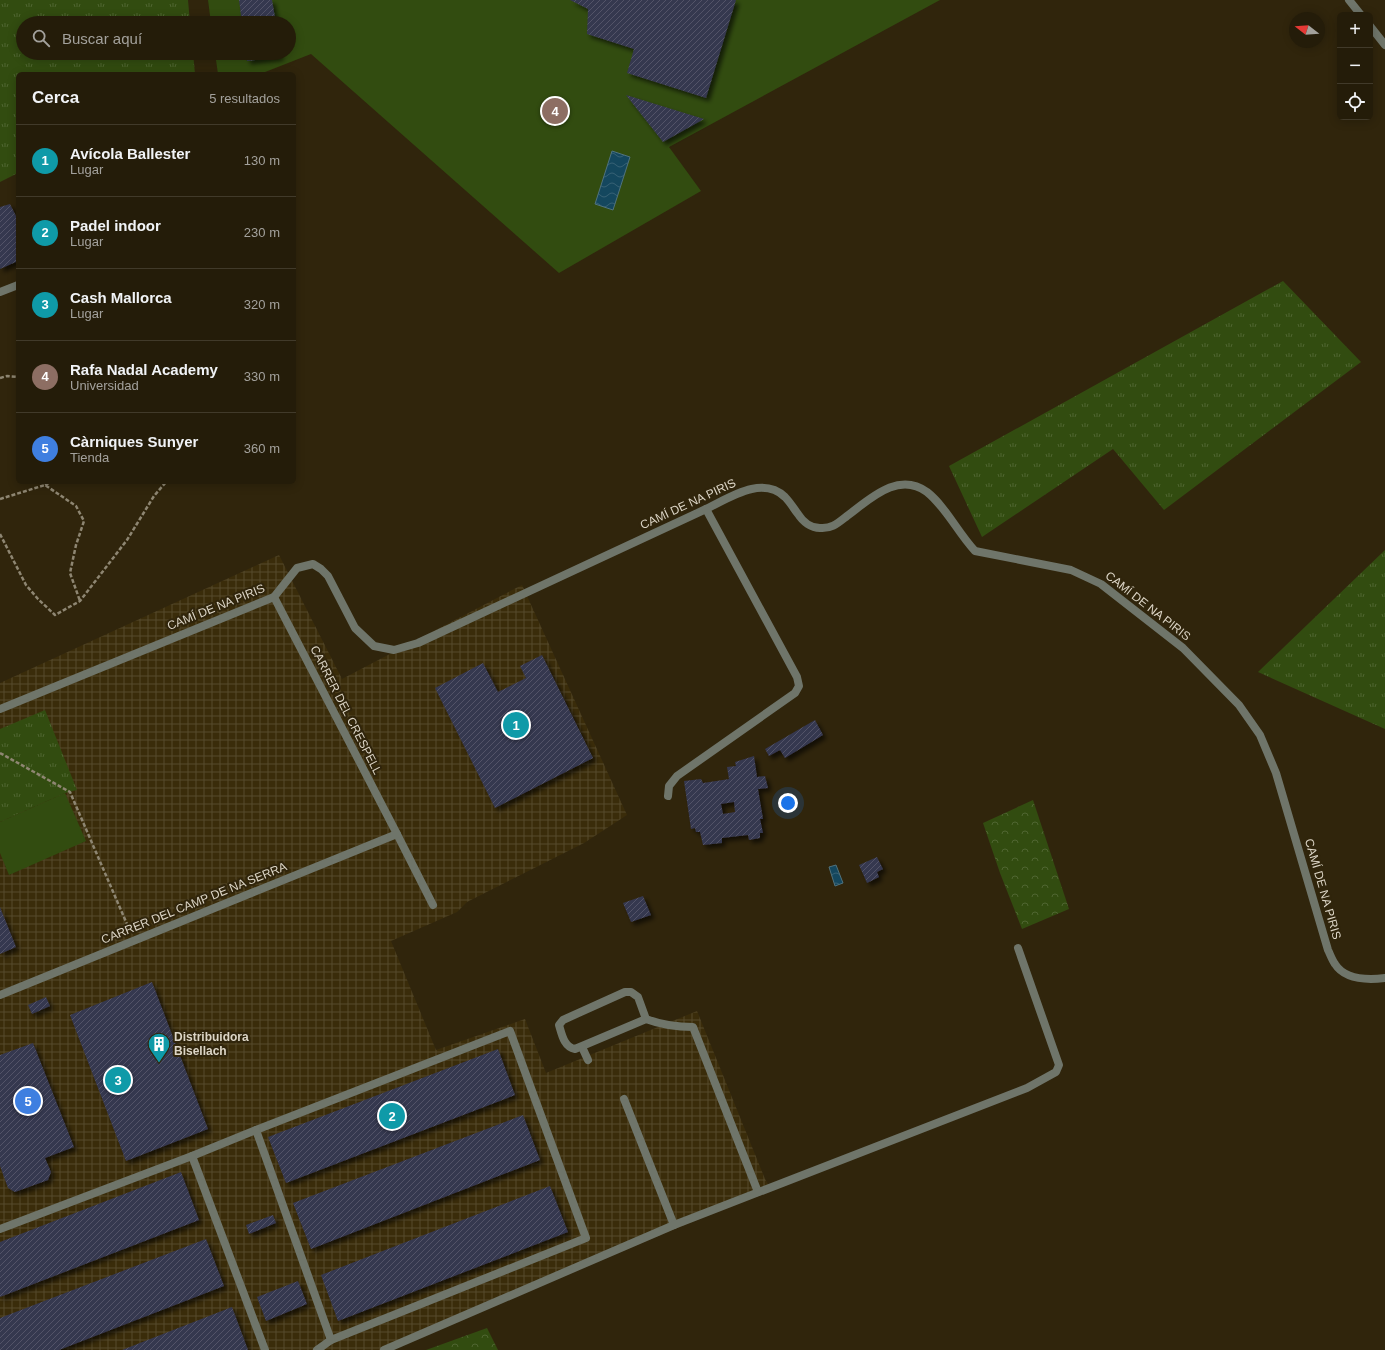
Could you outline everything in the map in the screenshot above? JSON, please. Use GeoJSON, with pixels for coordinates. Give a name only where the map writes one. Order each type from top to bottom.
{"type":"FeatureCollection","features":[{"type":"Feature","properties":{"kind":"street"},"geometry":{"type":"LineString","coordinates":[[1349,0],[1359,12]]}},
{"type":"Feature","properties":{"kind":"street"},"geometry":{"type":"LineString","coordinates":[[1373,30],[1385,45]]}},
{"type":"Feature","properties":{"kind":"street"},"geometry":{"type":"LineString","coordinates":[[0,292],[16,286]]}},
{"type":"Feature","properties":{"kind":"street","name":"CAMÍ DE NA PIRIS"},"geometry":{"type":"LineString","coordinates":[[0,708],[274,597],[297,568],[313,564],[328,576],[355,628],[374,646],[394,650],[418,643],[736,494],[759,488],[776,492],[784,497],[800,518],[811,526],[820,528],[831,527],[883,490],[902,484],[917,486],[937,502],[975,551],[1071,570],[1101,584],[1183,648],[1239,705],[1260,735],[1276,773],[1328,950],[1335,965],[1348,976],[1373,980],[1385,978]]}},
{"type":"Feature","properties":{"kind":"street"},"geometry":{"type":"LineString","coordinates":[[668,796],[669,786],[677,776],[795,693],[799,686],[797,677],[706,509]]}},
{"type":"Feature","properties":{"kind":"street","name":"CARRER DEL CRESPELL"},"geometry":{"type":"LineString","coordinates":[[274,597],[433,905]]}},
{"type":"Feature","properties":{"kind":"street","name":"CARRER DEL CAMP DE NA SERRA"},"geometry":{"type":"LineString","coordinates":[[0,995],[397,834]]}},
{"type":"Feature","properties":{"kind":"street"},"geometry":{"type":"LineString","coordinates":[[384,1350],[674,1225],[1027,1088],[1056,1072],[1059,1064],[1018,948]]}},
{"type":"Feature","properties":{"kind":"street"},"geometry":{"type":"LineString","coordinates":[[646,1019],[575,1049],[566,1046],[560,1025],[563,1020],[625,992],[631,992],[638,996],[646,1019],[655,1023],[670,1026],[693,1027],[758,1192]]}},
{"type":"Feature","properties":{"kind":"street"},"geometry":{"type":"LineString","coordinates":[[0,1229],[192,1156],[510,1031],[586,1238],[331,1340],[317,1350]]}},
{"type":"Feature","properties":{"kind":"street"},"geometry":{"type":"LineString","coordinates":[[582,1047],[588,1060]]}},
{"type":"Feature","properties":{"kind":"street"},"geometry":{"type":"LineString","coordinates":[[624,1099],[674,1225]]}},
{"type":"Feature","properties":{"kind":"street"},"geometry":{"type":"LineString","coordinates":[[256,1130],[331,1340]]}},
{"type":"Feature","properties":{"kind":"street"},"geometry":{"type":"LineString","coordinates":[[192,1156],[265,1350]]}},
{"type":"Feature","properties":{"kind":"path"},"geometry":{"type":"LineString","coordinates":[[0,378],[7,376],[16,377]]}},
{"type":"Feature","properties":{"kind":"path"},"geometry":{"type":"LineString","coordinates":[[0,534],[26,585],[55,615],[80,601],[127,540],[154,496],[164,484]]}},
{"type":"Feature","properties":{"kind":"path"},"geometry":{"type":"LineString","coordinates":[[0,500],[45,485],[76,506],[84,521],[76,544],[70,574],[80,601]]}},
{"type":"Feature","properties":{"kind":"path"},"geometry":{"type":"LineString","coordinates":[[0,753],[70,792],[134,941]]}},
{"type":"Feature","properties":{"kind":"shaded area"},"geometry":{"type":"Polygon","coordinates":[[[279,555],[342,679],[522,585],[627,815],[584,843],[467,902],[457,912],[391,941],[436,1050],[525,1019],[546,1073],[697,1011],[765,1179],[771,1189],[384,1350],[0,1350],[0,683],[279,555]]]}},
{"type":"Feature","properties":{"kind":"green space"},"geometry":{"type":"Polygon","coordinates":[[[0,0],[188,0],[189,16],[16,16],[16,60],[194,60],[195,72],[16,72],[16,174],[0,182],[0,0]]]}},
{"type":"Feature","properties":{"kind":"green space"},"geometry":{"type":"Polygon","coordinates":[[[208,0],[940,0],[669,147],[701,191],[559,273],[311,54],[296,60],[296,16],[210,16],[208,0]]]}},
{"type":"Feature","properties":{"kind":"green space"},"geometry":{"type":"Polygon","coordinates":[[[216,60],[296,60],[265,72],[218,72],[216,60]]]}},
{"type":"Feature","properties":{"kind":"green space"},"geometry":{"type":"Polygon","coordinates":[[[1283,281],[1361,362],[1164,510],[1113,449],[982,537],[949,466],[1283,281]]]}},
{"type":"Feature","properties":{"kind":"green space"},"geometry":{"type":"Polygon","coordinates":[[[1385,550],[1385,729],[1258,672],[1385,550]]]}},
{"type":"Feature","properties":{"kind":"green space"},"geometry":{"type":"Polygon","coordinates":[[[45,710],[77,790],[65,793],[0,822],[0,729],[45,710]]]}},
{"type":"Feature","properties":{"kind":"green space"},"geometry":{"type":"Polygon","coordinates":[[[65,793],[86,841],[9,875],[0,853],[0,822],[65,793]]]}},
{"type":"Feature","properties":{"kind":"green space"},"geometry":{"type":"Polygon","coordinates":[[[1033,800],[1069,909],[1022,929],[1000,873],[983,823],[1033,800]]]}},
{"type":"Feature","properties":{"kind":"green space"},"geometry":{"type":"Polygon","coordinates":[[[487,1328],[498,1350],[426,1350],[487,1328]]]}},
{"type":"Feature","properties":{"kind":"water"},"geometry":{"type":"Polygon","coordinates":[[[612,151],[630,157],[613,210],[595,204],[612,151]]]}},
{"type":"Feature","properties":{"kind":"water"},"geometry":{"type":"Polygon","coordinates":[[[836,865],[843,883],[835,886],[829,867],[836,865]]]}},
{"type":"Feature","properties":{"kind":"building"},"geometry":{"type":"Polygon","coordinates":[[[239,0],[272,0],[275,16],[241,16],[239,0]]]}},
{"type":"Feature","properties":{"kind":"building"},"geometry":{"type":"Polygon","coordinates":[[[570,0],[736,0],[706,98],[627,73],[634,49],[587,34],[588,9],[570,0]]]}},
{"type":"Feature","properties":{"kind":"building"},"geometry":{"type":"Polygon","coordinates":[[[626,95],[704,119],[663,142],[626,95]]]}},
{"type":"Feature","properties":{"kind":"building"},"geometry":{"type":"Polygon","coordinates":[[[10,204],[16,216],[16,262],[0,269],[0,207],[10,204]]]}},
{"type":"Feature","properties":{"kind":"building"},"geometry":{"type":"Polygon","coordinates":[[[542,655],[593,758],[495,808],[435,688],[483,663],[498,692],[526,678],[520,666],[542,655]]]}},
{"type":"Feature","properties":{"kind":"building"},"geometry":{"type":"Polygon","coordinates":[[[815,720],[823,735],[785,758],[780,750],[769,756],[765,749],[815,720]]]}},
{"type":"Feature","properties":{"kind":"building"},"geometry":{"type":"Polygon","coordinates":[[[754,756],[757,777],[765,776],[768,788],[758,789],[763,819],[760,819],[763,833],[760,833],[760,838],[749,840],[748,835],[722,838],[722,843],[703,845],[700,832],[696,832],[695,828],[691,829],[684,781],[701,779],[703,783],[729,779],[727,767],[736,766],[735,762],[754,756]],[[734,802],[721,804],[723,814],[735,812],[734,802]]]}},
{"type":"Feature","properties":{"kind":"building"},"geometry":{"type":"Polygon","coordinates":[[[877,857],[883,869],[877,872],[879,877],[867,883],[859,865],[877,857]]]}},
{"type":"Feature","properties":{"kind":"building"},"geometry":{"type":"Polygon","coordinates":[[[643,896],[651,915],[631,922],[623,903],[643,896]]]}},
{"type":"Feature","properties":{"kind":"building"},"geometry":{"type":"Polygon","coordinates":[[[0,907],[16,947],[0,954],[0,907]]]}},
{"type":"Feature","properties":{"kind":"building"},"geometry":{"type":"Polygon","coordinates":[[[152,982],[208,1129],[126,1161],[70,1015],[152,982]]]}},
{"type":"Feature","properties":{"kind":"building"},"geometry":{"type":"Polygon","coordinates":[[[46,997],[50,1006],[32,1014],[28,1005],[46,997]]]}},
{"type":"Feature","properties":{"kind":"building"},"geometry":{"type":"Polygon","coordinates":[[[33,1043],[74,1147],[45,1158],[51,1172],[48,1180],[15,1192],[8,1188],[0,1166],[0,1055],[33,1043]]]}},
{"type":"Feature","properties":{"kind":"building"},"geometry":{"type":"Polygon","coordinates":[[[498,1049],[515,1095],[286,1183],[268,1137],[498,1049]]]}},
{"type":"Feature","properties":{"kind":"building"},"geometry":{"type":"Polygon","coordinates":[[[523,1115],[540,1160],[311,1249],[293,1203],[523,1115]]]}},
{"type":"Feature","properties":{"kind":"building"},"geometry":{"type":"Polygon","coordinates":[[[181,1172],[199,1220],[0,1297],[0,1242],[181,1172]]]}},
{"type":"Feature","properties":{"kind":"building"},"geometry":{"type":"Polygon","coordinates":[[[550,1186],[568,1232],[338,1321],[321,1275],[550,1186]]]}},
{"type":"Feature","properties":{"kind":"building"},"geometry":{"type":"Polygon","coordinates":[[[273,1215],[276,1223],[249,1234],[246,1225],[273,1215]]]}},
{"type":"Feature","properties":{"kind":"building"},"geometry":{"type":"Polygon","coordinates":[[[206,1239],[224,1286],[59,1350],[0,1350],[0,1318],[206,1239]]]}},
{"type":"Feature","properties":{"kind":"building"},"geometry":{"type":"Polygon","coordinates":[[[298,1281],[307,1304],[266,1321],[257,1297],[298,1281]]]}},
{"type":"Feature","properties":{"kind":"building"},"geometry":{"type":"Polygon","coordinates":[[[232,1307],[248,1350],[122,1350],[232,1307]]]}},
{"type":"Feature","properties":{"kind":"place","name":"Rafa Nadal Academy"},"geometry":{"type":"Point","coordinates":[555,111]}},
{"type":"Feature","properties":{"kind":"place","name":"Avícola Ballester"},"geometry":{"type":"Point","coordinates":[516,725]}},
{"type":"Feature","properties":{"kind":"place","name":"Distribuidora Bisellach"},"geometry":{"type":"Point","coordinates":[159,1064]}},
{"type":"Feature","properties":{"kind":"place","name":"Cash Mallorca"},"geometry":{"type":"Point","coordinates":[118,1080]}},
{"type":"Feature","properties":{"kind":"place","name":"Càrniques Sunyer"},"geometry":{"type":"Point","coordinates":[28,1101]}},
{"type":"Feature","properties":{"kind":"place","name":"Padel indoor"},"geometry":{"type":"Point","coordinates":[392,1116]}}]}
